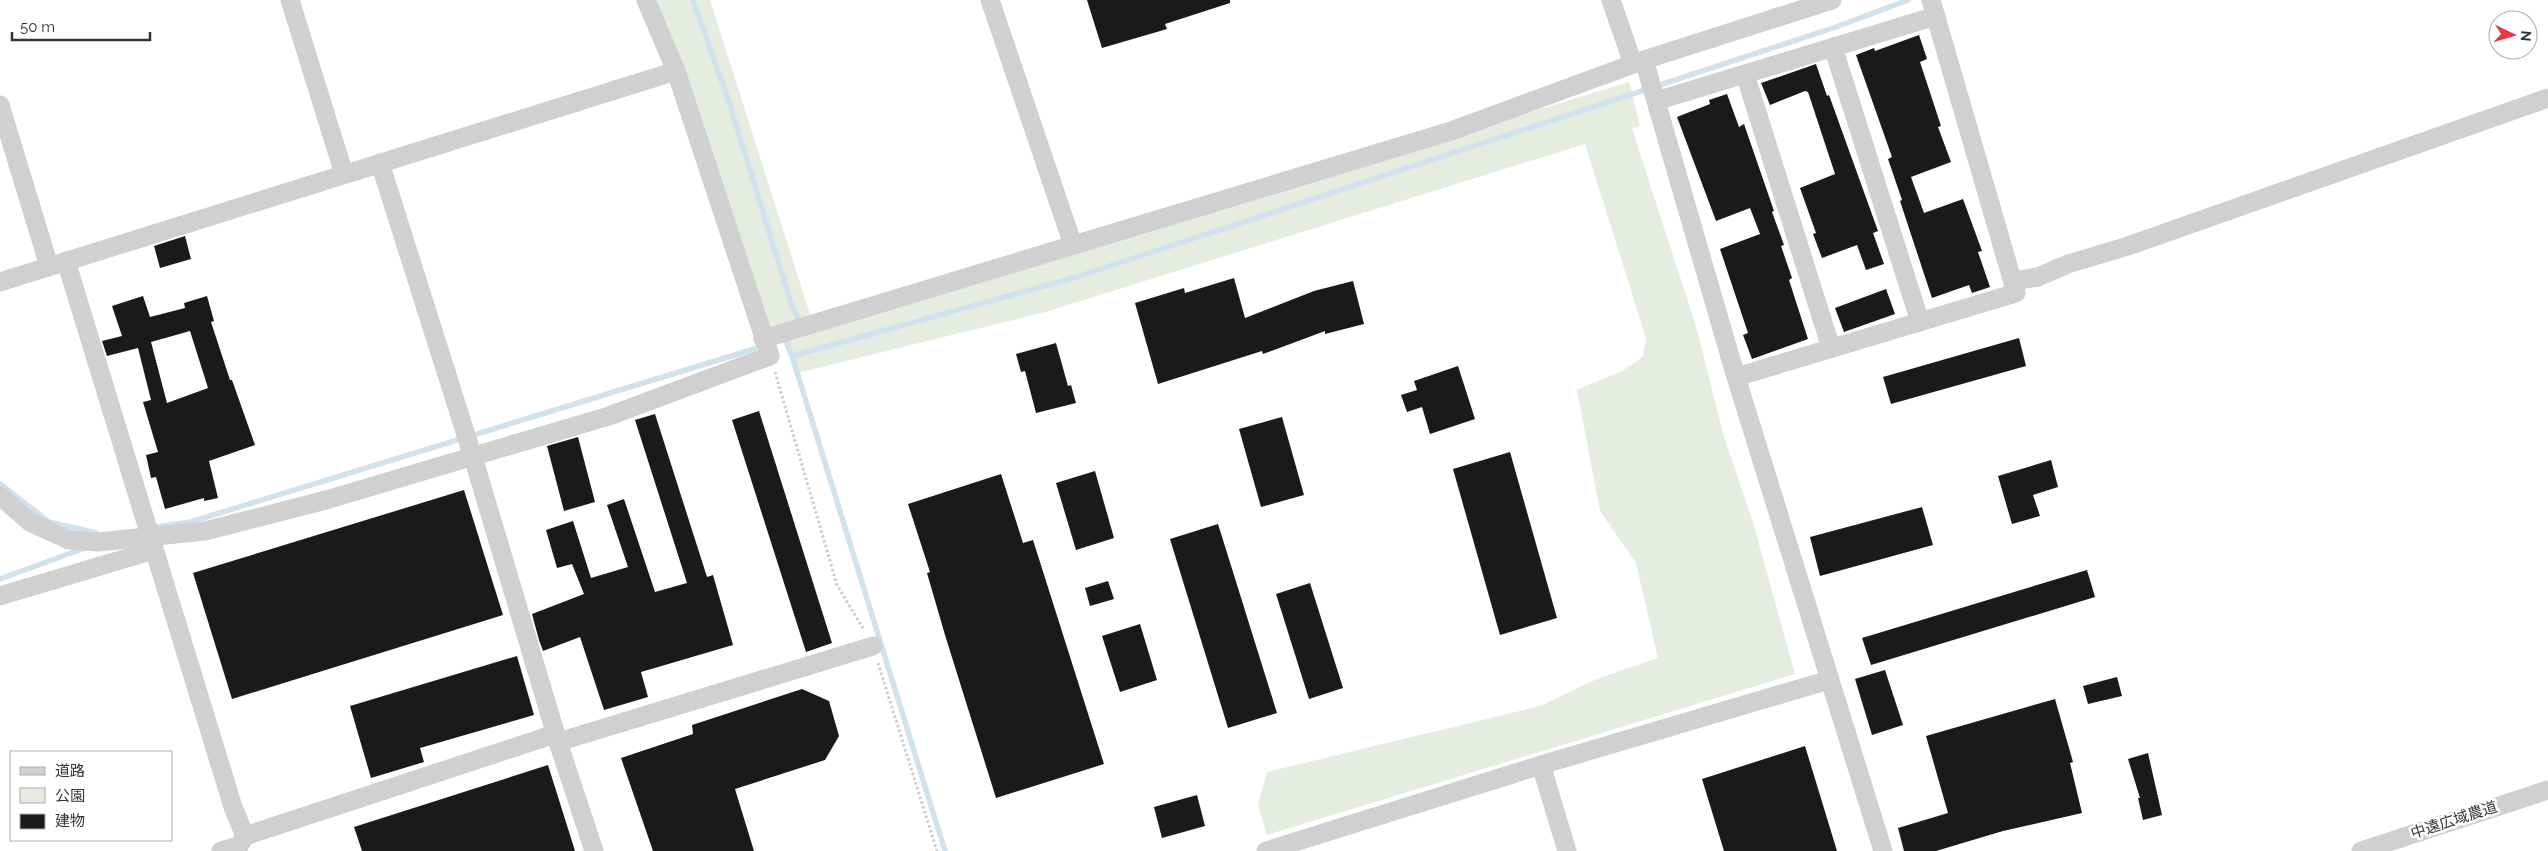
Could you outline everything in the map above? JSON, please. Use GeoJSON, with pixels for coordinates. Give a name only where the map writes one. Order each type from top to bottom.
{"type":"FeatureCollection","features":[{"type":"Feature","properties":{"kind":"street"},"geometry":{"type":"LineString","coordinates":[[290,0],[344,174]]}},
{"type":"Feature","properties":{"kind":"street"},"geometry":{"type":"LineString","coordinates":[[646,0],[676,70],[767,348]]}},
{"type":"Feature","properties":{"kind":"street"},"geometry":{"type":"LineString","coordinates":[[990,0],[1073,245]]}},
{"type":"Feature","properties":{"kind":"street"},"geometry":{"type":"LineString","coordinates":[[1611,0],[1656,101],[1736,377],[1883,851]]}},
{"type":"Feature","properties":{"kind":"street"},"geometry":{"type":"LineString","coordinates":[[0,596],[152,543],[326,500],[609,416],[767,348],[1073,245],[1451,131],[1639,62],[1832,0]]}},
{"type":"Feature","properties":{"kind":"street"},"geometry":{"type":"LineString","coordinates":[[1656,101],[1834,47],[1934,8],[2016,293],[1736,377]]}},
{"type":"Feature","properties":{"kind":"street"},"geometry":{"type":"LineString","coordinates":[[1834,47],[1920,322]]}},
{"type":"Feature","properties":{"kind":"street"},"geometry":{"type":"LineString","coordinates":[[0,282],[676,70]]}},
{"type":"Feature","properties":{"kind":"street"},"geometry":{"type":"LineString","coordinates":[[1745,74],[1831,348]]}},
{"type":"Feature","properties":{"kind":"street"},"geometry":{"type":"LineString","coordinates":[[2013,281],[2038,277],[2068,264],[2548,98]]}},
{"type":"Feature","properties":{"kind":"street"},"geometry":{"type":"LineString","coordinates":[[0,105],[58,264],[152,543],[230,798],[241,844]]}},
{"type":"Feature","properties":{"kind":"street"},"geometry":{"type":"LineString","coordinates":[[380,163],[473,457],[556,738],[594,851]]}},
{"type":"Feature","properties":{"kind":"street"},"geometry":{"type":"LineString","coordinates":[[0,496],[30,522],[56,536],[69,540],[152,543]]}},
{"type":"Feature","properties":{"kind":"street"},"geometry":{"type":"LineString","coordinates":[[221,851],[556,738],[873,646]]}},
{"type":"Feature","properties":{"kind":"street"},"geometry":{"type":"LineString","coordinates":[[1266,851],[1287,848],[1540,765],[1829,680]]}},
{"type":"Feature","properties":{"kind":"street"},"geometry":{"type":"LineString","coordinates":[[1540,765],[1567,851]]}},
{"type":"Feature","properties":{"kind":"street","name":"中遠広域農道"},"geometry":{"type":"LineString","coordinates":[[2361,851],[2548,790]]}},
{"type":"Feature","properties":{"kind":"path"},"geometry":{"type":"LineString","coordinates":[[767,348],[837,585],[873,646],[937,851]]}},
{"type":"Feature","properties":{"kind":"green space"},"geometry":{"type":"Polygon","coordinates":[[[648,0],[710,0],[813,324],[769,337],[648,0]]]}},
{"type":"Feature","properties":{"kind":"green space"},"geometry":{"type":"Polygon","coordinates":[[[1629,82],[1640,126],[1632,129],[1695,323],[1724,437],[1752,519],[1795,674],[1267,835],[1258,805],[1267,772],[1540,706],[1597,679],[1658,658],[1636,563],[1600,511],[1577,390],[1622,371],[1643,357],[1646,338],[1585,144],[1045,312],[797,373],[785,340],[1629,82]]]}},
{"type":"Feature","properties":{"kind":"building"},"geometry":{"type":"Polygon","coordinates":[[[1087,0],[1230,0],[1230,3],[1165,24],[1167,29],[1102,48],[1087,0]]]}},
{"type":"Feature","properties":{"kind":"building"},"geometry":{"type":"Polygon","coordinates":[[[1919,35],[1927,59],[1920,62],[1941,126],[1938,127],[1951,162],[1911,177],[1924,213],[1963,199],[1982,251],[1978,252],[1990,287],[1972,293],[1969,285],[1932,298],[1888,159],[1892,157],[1856,55],[1874,48],[1875,51],[1919,35]]]}},
{"type":"Feature","properties":{"kind":"building"},"geometry":{"type":"Polygon","coordinates":[[[1816,64],[1878,231],[1873,233],[1884,264],[1866,270],[1857,245],[1822,258],[1813,234],[1816,233],[1800,188],[1835,174],[1808,92],[1805,91],[1770,105],[1761,83],[1816,64]]]}},
{"type":"Feature","properties":{"kind":"building"},"geometry":{"type":"Polygon","coordinates":[[[1727,94],[1739,127],[1744,124],[1774,211],[1772,212],[1784,245],[1781,246],[1792,278],[1789,280],[1808,339],[1752,359],[1743,335],[1748,333],[1720,249],[1760,234],[1750,208],[1716,221],[1677,117],[1710,104],[1709,100],[1727,94]]]}},
{"type":"Feature","properties":{"kind":"building"},"geometry":{"type":"Polygon","coordinates":[[[185,236],[191,259],[160,268],[154,246],[185,236]]]}},
{"type":"Feature","properties":{"kind":"building"},"geometry":{"type":"Polygon","coordinates":[[[1234,278],[1245,318],[1314,291],[1353,281],[1364,324],[1325,334],[1325,331],[1263,354],[1262,351],[1158,384],[1135,303],[1184,288],[1185,293],[1234,278]]]}},
{"type":"Feature","properties":{"kind":"building"},"geometry":{"type":"Polygon","coordinates":[[[1886,289],[1895,314],[1844,332],[1835,308],[1886,289]]]}},
{"type":"Feature","properties":{"kind":"building"},"geometry":{"type":"Polygon","coordinates":[[[143,296],[150,317],[185,308],[184,303],[207,296],[214,321],[211,322],[230,380],[232,380],[255,445],[209,461],[218,498],[204,501],[204,498],[165,509],[156,477],[151,478],[146,455],[158,452],[143,402],[151,400],[138,348],[107,356],[102,341],[122,336],[112,306],[143,296]],[[190,331],[151,342],[167,403],[208,388],[190,331]]]}},
{"type":"Feature","properties":{"kind":"building"},"geometry":{"type":"Polygon","coordinates":[[[2019,338],[2026,366],[1891,404],[1883,377],[2019,338]]]}},
{"type":"Feature","properties":{"kind":"building"},"geometry":{"type":"Polygon","coordinates":[[[1056,343],[1068,386],[1071,385],[1076,403],[1036,413],[1025,371],[1021,372],[1016,354],[1056,343]]]}},
{"type":"Feature","properties":{"kind":"building"},"geometry":{"type":"Polygon","coordinates":[[[1458,366],[1475,419],[1430,434],[1422,407],[1407,412],[1401,395],[1417,390],[1414,381],[1458,366]]]}},
{"type":"Feature","properties":{"kind":"building"},"geometry":{"type":"Polygon","coordinates":[[[759,411],[832,643],[806,652],[732,420],[759,411]]]}},
{"type":"Feature","properties":{"kind":"building"},"geometry":{"type":"Polygon","coordinates":[[[655,414],[707,577],[713,575],[733,645],[641,672],[648,697],[604,710],[580,637],[543,651],[539,640],[532,614],[584,594],[572,564],[557,568],[546,530],[573,521],[591,578],[628,567],[607,505],[624,499],[655,592],[687,583],[635,420],[655,414]]]}},
{"type":"Feature","properties":{"kind":"building"},"geometry":{"type":"Polygon","coordinates":[[[1282,417],[1304,495],[1261,507],[1239,429],[1282,417]]]}},
{"type":"Feature","properties":{"kind":"building"},"geometry":{"type":"Polygon","coordinates":[[[578,437],[595,502],[564,511],[547,446],[578,437]]]}},
{"type":"Feature","properties":{"kind":"building"},"geometry":{"type":"Polygon","coordinates":[[[1510,452],[1557,618],[1500,635],[1453,469],[1510,452]]]}},
{"type":"Feature","properties":{"kind":"building"},"geometry":{"type":"Polygon","coordinates":[[[2051,460],[2058,487],[2033,495],[2040,516],[2012,524],[1998,476],[2051,460]]]}},
{"type":"Feature","properties":{"kind":"building"},"geometry":{"type":"Polygon","coordinates":[[[1095,471],[1114,538],[1076,550],[1056,483],[1095,471]]]}},
{"type":"Feature","properties":{"kind":"building"},"geometry":{"type":"Polygon","coordinates":[[[1001,474],[1023,543],[1033,540],[1104,764],[996,798],[945,635],[927,573],[930,572],[908,504],[1001,474]]]}},
{"type":"Feature","properties":{"kind":"building"},"geometry":{"type":"Polygon","coordinates":[[[464,490],[503,615],[232,699],[193,573],[464,490]]]}},
{"type":"Feature","properties":{"kind":"building"},"geometry":{"type":"Polygon","coordinates":[[[1922,507],[1933,545],[1820,576],[1810,537],[1922,507]]]}},
{"type":"Feature","properties":{"kind":"building"},"geometry":{"type":"Polygon","coordinates":[[[1218,524],[1277,713],[1228,728],[1170,539],[1218,524]]]}},
{"type":"Feature","properties":{"kind":"building"},"geometry":{"type":"Polygon","coordinates":[[[2087,570],[2095,597],[1871,665],[1862,638],[2087,570]]]}},
{"type":"Feature","properties":{"kind":"building"},"geometry":{"type":"Polygon","coordinates":[[[1108,581],[1114,599],[1090,606],[1085,588],[1108,581]]]}},
{"type":"Feature","properties":{"kind":"building"},"geometry":{"type":"Polygon","coordinates":[[[1310,583],[1343,688],[1309,699],[1276,594],[1310,583]]]}},
{"type":"Feature","properties":{"kind":"building"},"geometry":{"type":"Polygon","coordinates":[[[1140,624],[1157,680],[1120,692],[1102,636],[1140,624]]]}},
{"type":"Feature","properties":{"kind":"building"},"geometry":{"type":"Polygon","coordinates":[[[517,656],[534,715],[420,748],[424,762],[371,778],[350,706],[517,656]]]}},
{"type":"Feature","properties":{"kind":"building"},"geometry":{"type":"Polygon","coordinates":[[[1885,670],[1903,725],[1872,735],[1855,679],[1885,670]]]}},
{"type":"Feature","properties":{"kind":"building"},"geometry":{"type":"Polygon","coordinates":[[[2117,677],[2122,696],[2088,704],[2083,686],[2117,677]]]}},
{"type":"Feature","properties":{"kind":"building"},"geometry":{"type":"Polygon","coordinates":[[[802,689],[829,701],[839,736],[825,760],[735,789],[754,851],[653,851],[621,758],[693,734],[692,725],[802,689]]]}},
{"type":"Feature","properties":{"kind":"building"},"geometry":{"type":"Polygon","coordinates":[[[2055,699],[2073,762],[2070,763],[2082,813],[2003,831],[1936,851],[1904,851],[1898,828],[1948,813],[1926,736],[2055,699]]]}},
{"type":"Feature","properties":{"kind":"building"},"geometry":{"type":"Polygon","coordinates":[[[1805,746],[1837,851],[1724,851],[1702,779],[1805,746]]]}},
{"type":"Feature","properties":{"kind":"building"},"geometry":{"type":"Polygon","coordinates":[[[2148,753],[2162,815],[2143,820],[2138,798],[2140,798],[2128,759],[2148,753]]]}},
{"type":"Feature","properties":{"kind":"building"},"geometry":{"type":"Polygon","coordinates":[[[548,765],[575,851],[362,851],[354,827],[548,765]]]}},
{"type":"Feature","properties":{"kind":"building"},"geometry":{"type":"Polygon","coordinates":[[[1197,795],[1205,826],[1162,838],[1154,807],[1197,795]]]}},
{"type":"Feature","properties":{"kind":"waterway"},"geometry":{"type":"LineString","coordinates":[[693,0],[729,102],[791,303],[800,323],[798,325]]}},
{"type":"Feature","properties":{"kind":"waterway"},"geometry":{"type":"LineString","coordinates":[[792,356],[1073,278],[1836,27],[1908,0]]}},
{"type":"Feature","properties":{"kind":"waterway"},"geometry":{"type":"LineString","coordinates":[[785,340],[792,356],[945,851]]}},
{"type":"Feature","properties":{"kind":"waterway"},"geometry":{"type":"LineString","coordinates":[[157,527],[190,522],[764,346]]}},
{"type":"Feature","properties":{"kind":"waterway"},"geometry":{"type":"LineString","coordinates":[[0,484],[49,522],[96,533]]}},
{"type":"Feature","properties":{"kind":"waterway"},"geometry":{"type":"LineString","coordinates":[[0,579],[85,548]]}}]}
